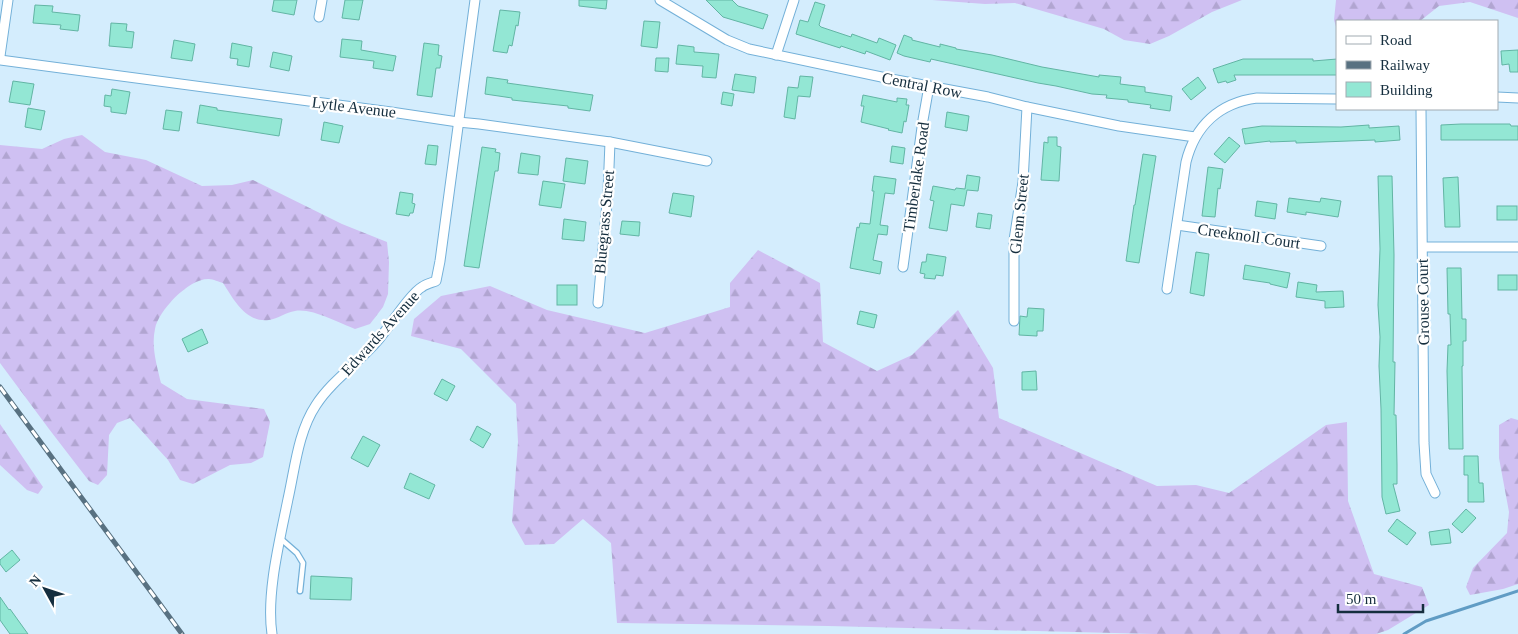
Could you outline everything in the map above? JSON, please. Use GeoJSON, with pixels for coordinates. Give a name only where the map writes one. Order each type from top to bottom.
{"type":"FeatureCollection","features":[{"type":"Feature","properties":{"kind":"street"},"geometry":{"type":"LineString","coordinates":[[0,56],[8,0]]}},
{"type":"Feature","properties":{"kind":"street"},"geometry":{"type":"LineString","coordinates":[[319,17],[322,0]]}},
{"type":"Feature","properties":{"kind":"street","name":"Edwards Avenue"},"geometry":{"type":"LineString","coordinates":[[272,634],[270,618],[272,594],[280,539],[299,445],[311,414],[336,382],[376,342],[413,295],[421,287],[436,280],[475,0]]}},
{"type":"Feature","properties":{"kind":"street","name":"Central Row"},"geometry":{"type":"LineString","coordinates":[[660,0],[727,40],[749,49],[988,97],[1120,126],[1195,137]]}},
{"type":"Feature","properties":{"kind":"street"},"geometry":{"type":"LineString","coordinates":[[776,55],[794,0]]}},
{"type":"Feature","properties":{"kind":"street","name":"Lytle Avenue"},"geometry":{"type":"LineString","coordinates":[[0,60],[610,142],[707,161]]}},
{"type":"Feature","properties":{"kind":"street","name":"Timberlake Road"},"geometry":{"type":"LineString","coordinates":[[903,267],[929,86]]}},
{"type":"Feature","properties":{"kind":"street"},"geometry":{"type":"LineString","coordinates":[[1498,98],[1518,98]]}},
{"type":"Feature","properties":{"kind":"street"},"geometry":{"type":"LineString","coordinates":[[1167,289],[1186,162],[1195,137],[1202,126],[1219,111],[1247,100],[1336,99]]}},
{"type":"Feature","properties":{"kind":"street","name":"Glenn Street"},"geometry":{"type":"LineString","coordinates":[[1014,321],[1014,240],[1024,174],[1027,107]]}},
{"type":"Feature","properties":{"kind":"street","name":"Grouse Court"},"geometry":{"type":"LineString","coordinates":[[1421,110],[1426,474],[1435,493]]}},
{"type":"Feature","properties":{"kind":"street","name":"Bluegrass Street"},"geometry":{"type":"LineString","coordinates":[[598,303],[608,192],[610,142]]}},
{"type":"Feature","properties":{"kind":"street","name":"Creeknoll Court"},"geometry":{"type":"LineString","coordinates":[[1176,225],[1321,246]]}},
{"type":"Feature","properties":{"kind":"street"},"geometry":{"type":"LineString","coordinates":[[1422,247],[1518,246]]}},
{"type":"Feature","properties":{"kind":"lane"},"geometry":{"type":"LineString","coordinates":[[280,539],[297,553],[303,563],[300,590]]}},
{"type":"Feature","properties":{"kind":"green space"},"geometry":{"type":"Polygon","coordinates":[[[932,0],[1242,0],[1212,12],[1169,36],[1150,44],[1124,40],[1104,29],[1015,3],[985,4],[932,0]]]}},
{"type":"Feature","properties":{"kind":"green space"},"geometry":{"type":"Polygon","coordinates":[[[1336,0],[1518,0],[1518,18],[1470,2],[1439,6],[1421,20],[1336,20],[1336,27],[1334,20],[1336,0]]]}},
{"type":"Feature","properties":{"kind":"green space"},"geometry":{"type":"Polygon","coordinates":[[[82,135],[105,152],[146,160],[202,186],[232,185],[253,180],[342,224],[387,242],[389,262],[388,294],[383,307],[370,324],[355,329],[317,314],[302,311],[292,312],[269,320],[254,318],[242,309],[223,283],[209,279],[201,280],[184,290],[162,313],[157,322],[154,336],[155,356],[161,383],[187,399],[264,409],[270,422],[263,457],[251,463],[230,465],[193,484],[180,480],[168,460],[130,418],[117,423],[109,435],[107,475],[98,485],[89,481],[0,363],[0,145],[42,149],[64,139],[82,135]]]}},
{"type":"Feature","properties":{"kind":"green space"},"geometry":{"type":"Polygon","coordinates":[[[758,250],[820,283],[823,342],[877,371],[912,355],[958,310],[993,368],[999,418],[1157,486],[1196,485],[1229,493],[1326,425],[1347,422],[1348,501],[1374,574],[1422,587],[1429,605],[1388,630],[1376,634],[1154,634],[617,623],[611,543],[583,519],[554,544],[525,545],[512,522],[518,442],[516,404],[461,349],[411,336],[414,319],[441,296],[490,286],[547,310],[645,333],[730,307],[730,283],[758,250]]]}},
{"type":"Feature","properties":{"kind":"green space"},"geometry":{"type":"Polygon","coordinates":[[[1511,418],[1518,420],[1518,584],[1503,589],[1470,595],[1466,587],[1473,568],[1507,533],[1509,512],[1499,458],[1499,425],[1511,418]]]}},
{"type":"Feature","properties":{"kind":"green space"},"geometry":{"type":"Polygon","coordinates":[[[0,424],[43,487],[38,494],[27,490],[0,465],[0,424]]]}},
{"type":"Feature","properties":{"kind":"building"},"geometry":{"type":"Polygon","coordinates":[[[274,0],[297,0],[294,15],[272,11],[274,0]]]}},
{"type":"Feature","properties":{"kind":"building"},"geometry":{"type":"Polygon","coordinates":[[[345,0],[363,0],[359,20],[342,18],[345,0]]]}},
{"type":"Feature","properties":{"kind":"building"},"geometry":{"type":"Polygon","coordinates":[[[579,0],[607,0],[606,9],[579,6],[579,0]]]}},
{"type":"Feature","properties":{"kind":"building"},"geometry":{"type":"Polygon","coordinates":[[[706,0],[732,0],[738,6],[768,15],[763,29],[723,17],[706,0]]]}},
{"type":"Feature","properties":{"kind":"building"},"geometry":{"type":"Polygon","coordinates":[[[815,2],[825,5],[819,25],[821,27],[851,37],[852,34],[877,43],[879,38],[896,45],[890,60],[866,51],[865,54],[841,46],[840,48],[796,34],[800,20],[808,22],[815,2]]]}},
{"type":"Feature","properties":{"kind":"building"},"geometry":{"type":"Polygon","coordinates":[[[35,5],[53,6],[52,12],[80,15],[78,31],[60,29],[61,25],[33,23],[35,5]]]}},
{"type":"Feature","properties":{"kind":"building"},"geometry":{"type":"Polygon","coordinates":[[[500,10],[520,12],[512,46],[509,45],[507,53],[493,51],[500,10]]]}},
{"type":"Feature","properties":{"kind":"building"},"geometry":{"type":"Polygon","coordinates":[[[644,21],[660,22],[657,48],[641,46],[644,21]]]}},
{"type":"Feature","properties":{"kind":"building"},"geometry":{"type":"Polygon","coordinates":[[[111,23],[127,24],[126,31],[134,32],[132,48],[109,46],[111,23]]]}},
{"type":"Feature","properties":{"kind":"building"},"geometry":{"type":"Polygon","coordinates":[[[904,35],[912,38],[912,40],[940,47],[940,44],[1042,67],[1099,77],[1099,75],[1121,77],[1120,84],[1145,87],[1145,92],[1172,96],[1170,111],[1150,108],[1151,105],[1128,102],[1128,100],[1106,98],[1107,95],[1092,94],[1038,83],[931,59],[930,62],[904,56],[897,53],[904,35]]]}},
{"type":"Feature","properties":{"kind":"building"},"geometry":{"type":"Polygon","coordinates":[[[342,39],[362,41],[361,50],[396,56],[393,71],[373,68],[374,61],[340,57],[342,39]]]}},
{"type":"Feature","properties":{"kind":"building"},"geometry":{"type":"Polygon","coordinates":[[[174,40],[195,44],[192,61],[171,58],[174,40]]]}},
{"type":"Feature","properties":{"kind":"building"},"geometry":{"type":"Polygon","coordinates":[[[232,43],[252,47],[249,67],[237,65],[238,59],[230,58],[232,43]]]}},
{"type":"Feature","properties":{"kind":"building"},"geometry":{"type":"Polygon","coordinates":[[[424,43],[439,45],[438,55],[442,56],[440,68],[436,68],[432,97],[417,95],[424,43]]]}},
{"type":"Feature","properties":{"kind":"building"},"geometry":{"type":"Polygon","coordinates":[[[678,45],[694,47],[694,52],[719,54],[716,78],[702,77],[703,66],[676,64],[678,45]]]}},
{"type":"Feature","properties":{"kind":"building"},"geometry":{"type":"Polygon","coordinates":[[[1518,50],[1518,72],[1510,72],[1509,64],[1502,65],[1501,51],[1518,50]]]}},
{"type":"Feature","properties":{"kind":"building"},"geometry":{"type":"Polygon","coordinates":[[[273,52],[292,56],[289,71],[270,67],[273,52]]]}},
{"type":"Feature","properties":{"kind":"building"},"geometry":{"type":"Polygon","coordinates":[[[656,58],[669,58],[668,72],[655,71],[656,58]]]}},
{"type":"Feature","properties":{"kind":"building"},"geometry":{"type":"Polygon","coordinates":[[[1243,59],[1313,59],[1313,61],[1336,59],[1336,75],[1234,75],[1236,80],[1218,83],[1213,69],[1243,59]]]}},
{"type":"Feature","properties":{"kind":"building"},"geometry":{"type":"Polygon","coordinates":[[[735,74],[756,77],[754,93],[732,90],[735,74]]]}},
{"type":"Feature","properties":{"kind":"building"},"geometry":{"type":"Polygon","coordinates":[[[800,76],[813,77],[810,97],[798,96],[795,119],[784,117],[788,87],[798,88],[800,76]]]}},
{"type":"Feature","properties":{"kind":"building"},"geometry":{"type":"Polygon","coordinates":[[[487,77],[508,80],[507,83],[593,95],[590,111],[568,108],[568,106],[512,100],[512,98],[485,94],[487,77]]]}},
{"type":"Feature","properties":{"kind":"building"},"geometry":{"type":"Polygon","coordinates":[[[1198,77],[1206,88],[1191,100],[1182,89],[1198,77]]]}},
{"type":"Feature","properties":{"kind":"building"},"geometry":{"type":"Polygon","coordinates":[[[13,81],[34,84],[30,105],[9,102],[13,81]]]}},
{"type":"Feature","properties":{"kind":"building"},"geometry":{"type":"Polygon","coordinates":[[[112,89],[130,92],[126,114],[111,112],[111,107],[104,106],[105,95],[111,96],[112,89]]]}},
{"type":"Feature","properties":{"kind":"building"},"geometry":{"type":"Polygon","coordinates":[[[723,92],[734,94],[732,106],[721,104],[723,92]]]}},
{"type":"Feature","properties":{"kind":"building"},"geometry":{"type":"Polygon","coordinates":[[[863,95],[897,102],[897,98],[907,99],[906,105],[909,105],[902,133],[861,122],[864,106],[861,106],[863,95]]]}},
{"type":"Feature","properties":{"kind":"building"},"geometry":{"type":"Polygon","coordinates":[[[200,105],[217,108],[217,110],[282,119],[279,136],[197,123],[200,105]]]}},
{"type":"Feature","properties":{"kind":"building"},"geometry":{"type":"Polygon","coordinates":[[[28,108],[45,111],[41,130],[25,127],[28,108]]]}},
{"type":"Feature","properties":{"kind":"building"},"geometry":{"type":"Polygon","coordinates":[[[166,110],[182,112],[179,131],[163,129],[166,110]]]}},
{"type":"Feature","properties":{"kind":"building"},"geometry":{"type":"Polygon","coordinates":[[[947,112],[969,116],[967,131],[945,127],[947,112]]]}},
{"type":"Feature","properties":{"kind":"building"},"geometry":{"type":"Polygon","coordinates":[[[324,122],[343,126],[339,143],[321,140],[324,122]]]}},
{"type":"Feature","properties":{"kind":"building"},"geometry":{"type":"Polygon","coordinates":[[[1510,124],[1511,126],[1518,126],[1518,140],[1441,140],[1441,125],[1510,124]]]}},
{"type":"Feature","properties":{"kind":"building"},"geometry":{"type":"Polygon","coordinates":[[[1369,125],[1369,128],[1399,126],[1400,140],[1296,143],[1296,141],[1270,141],[1245,144],[1242,129],[1262,126],[1341,127],[1369,125]]]}},
{"type":"Feature","properties":{"kind":"building"},"geometry":{"type":"Polygon","coordinates":[[[1048,137],[1057,137],[1057,146],[1061,147],[1059,181],[1041,180],[1044,142],[1048,143],[1048,137]]]}},
{"type":"Feature","properties":{"kind":"building"},"geometry":{"type":"Polygon","coordinates":[[[1229,137],[1240,146],[1225,163],[1214,154],[1229,137]]]}},
{"type":"Feature","properties":{"kind":"building"},"geometry":{"type":"Polygon","coordinates":[[[428,145],[438,146],[436,165],[425,164],[428,145]]]}},
{"type":"Feature","properties":{"kind":"building"},"geometry":{"type":"Polygon","coordinates":[[[892,146],[905,148],[903,164],[890,162],[892,146]]]}},
{"type":"Feature","properties":{"kind":"building"},"geometry":{"type":"Polygon","coordinates":[[[482,147],[496,149],[495,152],[500,153],[498,171],[495,171],[479,268],[464,266],[482,147]]]}},
{"type":"Feature","properties":{"kind":"building"},"geometry":{"type":"Polygon","coordinates":[[[521,153],[540,156],[538,175],[518,173],[521,153]]]}},
{"type":"Feature","properties":{"kind":"building"},"geometry":{"type":"Polygon","coordinates":[[[1143,154],[1156,156],[1139,263],[1126,261],[1143,154]]]}},
{"type":"Feature","properties":{"kind":"building"},"geometry":{"type":"Polygon","coordinates":[[[566,158],[588,161],[585,184],[563,181],[566,158]]]}},
{"type":"Feature","properties":{"kind":"building"},"geometry":{"type":"Polygon","coordinates":[[[1208,167],[1223,169],[1220,189],[1218,188],[1215,217],[1202,216],[1208,167]]]}},
{"type":"Feature","properties":{"kind":"building"},"geometry":{"type":"Polygon","coordinates":[[[967,175],[980,177],[978,191],[967,190],[964,206],[951,204],[947,231],[929,228],[934,201],[930,200],[933,186],[955,190],[956,188],[965,189],[967,175]]]}},
{"type":"Feature","properties":{"kind":"building"},"geometry":{"type":"Polygon","coordinates":[[[874,176],[896,179],[894,194],[885,193],[880,225],[888,226],[887,235],[878,234],[873,260],[882,262],[880,274],[850,268],[857,227],[859,228],[860,223],[870,224],[874,176]]]}},
{"type":"Feature","properties":{"kind":"building"},"geometry":{"type":"Polygon","coordinates":[[[1378,176],[1392,176],[1394,255],[1393,362],[1395,362],[1394,415],[1396,415],[1397,484],[1393,484],[1400,511],[1386,514],[1382,497],[1378,305],[1380,249],[1378,176]]]}},
{"type":"Feature","properties":{"kind":"building"},"geometry":{"type":"Polygon","coordinates":[[[1458,177],[1460,227],[1445,227],[1443,178],[1458,177]]]}},
{"type":"Feature","properties":{"kind":"building"},"geometry":{"type":"Polygon","coordinates":[[[543,181],[565,184],[561,208],[539,205],[543,181]]]}},
{"type":"Feature","properties":{"kind":"building"},"geometry":{"type":"Polygon","coordinates":[[[400,192],[413,194],[412,203],[415,204],[413,213],[410,213],[409,216],[396,214],[400,192]]]}},
{"type":"Feature","properties":{"kind":"building"},"geometry":{"type":"Polygon","coordinates":[[[673,193],[694,196],[691,217],[669,213],[673,193]]]}},
{"type":"Feature","properties":{"kind":"building"},"geometry":{"type":"Polygon","coordinates":[[[1289,198],[1320,202],[1321,198],[1341,201],[1338,217],[1306,212],[1306,215],[1287,212],[1289,198]]]}},
{"type":"Feature","properties":{"kind":"building"},"geometry":{"type":"Polygon","coordinates":[[[1257,201],[1277,204],[1275,219],[1255,216],[1257,201]]]}},
{"type":"Feature","properties":{"kind":"building"},"geometry":{"type":"Polygon","coordinates":[[[1497,206],[1517,206],[1517,220],[1497,220],[1497,206]]]}},
{"type":"Feature","properties":{"kind":"building"},"geometry":{"type":"Polygon","coordinates":[[[978,213],[992,215],[990,229],[976,227],[978,213]]]}},
{"type":"Feature","properties":{"kind":"building"},"geometry":{"type":"Polygon","coordinates":[[[564,219],[586,222],[584,241],[562,239],[564,219]]]}},
{"type":"Feature","properties":{"kind":"building"},"geometry":{"type":"Polygon","coordinates":[[[622,221],[640,222],[639,236],[620,234],[622,221]]]}},
{"type":"Feature","properties":{"kind":"building"},"geometry":{"type":"Polygon","coordinates":[[[1196,252],[1209,254],[1204,296],[1190,293],[1196,252]]]}},
{"type":"Feature","properties":{"kind":"building"},"geometry":{"type":"Polygon","coordinates":[[[927,254],[946,257],[943,276],[936,275],[935,279],[924,278],[925,274],[920,273],[922,262],[926,262],[927,254]]]}},
{"type":"Feature","properties":{"kind":"building"},"geometry":{"type":"Polygon","coordinates":[[[1245,265],[1290,273],[1287,288],[1243,279],[1245,265]]]}},
{"type":"Feature","properties":{"kind":"building"},"geometry":{"type":"Polygon","coordinates":[[[1447,268],[1461,268],[1462,319],[1466,319],[1466,341],[1463,341],[1462,366],[1463,449],[1449,449],[1447,371],[1448,345],[1451,345],[1447,268]]]}},
{"type":"Feature","properties":{"kind":"building"},"geometry":{"type":"Polygon","coordinates":[[[1498,275],[1517,275],[1517,290],[1498,290],[1498,275]]]}},
{"type":"Feature","properties":{"kind":"building"},"geometry":{"type":"Polygon","coordinates":[[[1298,282],[1317,285],[1316,292],[1343,291],[1344,307],[1325,308],[1325,301],[1296,297],[1298,282]]]}},
{"type":"Feature","properties":{"kind":"building"},"geometry":{"type":"Polygon","coordinates":[[[557,285],[577,285],[577,305],[557,305],[557,285]]]}},
{"type":"Feature","properties":{"kind":"building"},"geometry":{"type":"Polygon","coordinates":[[[1028,308],[1044,309],[1043,331],[1037,331],[1037,336],[1019,335],[1020,316],[1027,317],[1028,308]]]}},
{"type":"Feature","properties":{"kind":"building"},"geometry":{"type":"Polygon","coordinates":[[[860,311],[877,315],[874,328],[857,324],[860,311]]]}},
{"type":"Feature","properties":{"kind":"building"},"geometry":{"type":"Polygon","coordinates":[[[202,329],[208,343],[188,352],[182,339],[202,329]]]}},
{"type":"Feature","properties":{"kind":"building"},"geometry":{"type":"Polygon","coordinates":[[[1036,371],[1037,390],[1022,390],[1022,372],[1036,371]]]}},
{"type":"Feature","properties":{"kind":"building"},"geometry":{"type":"Polygon","coordinates":[[[442,379],[455,386],[447,401],[434,394],[442,379]]]}},
{"type":"Feature","properties":{"kind":"building"},"geometry":{"type":"Polygon","coordinates":[[[477,426],[491,434],[483,448],[470,440],[477,426]]]}},
{"type":"Feature","properties":{"kind":"building"},"geometry":{"type":"Polygon","coordinates":[[[363,436],[380,445],[368,467],[351,458],[363,436]]]}},
{"type":"Feature","properties":{"kind":"building"},"geometry":{"type":"Polygon","coordinates":[[[1464,456],[1478,456],[1479,483],[1483,483],[1484,502],[1468,502],[1468,475],[1464,475],[1464,456]]]}},
{"type":"Feature","properties":{"kind":"building"},"geometry":{"type":"Polygon","coordinates":[[[410,473],[435,485],[429,499],[404,488],[410,473]]]}},
{"type":"Feature","properties":{"kind":"building"},"geometry":{"type":"Polygon","coordinates":[[[1466,509],[1476,518],[1462,533],[1452,524],[1466,509]]]}},
{"type":"Feature","properties":{"kind":"building"},"geometry":{"type":"Polygon","coordinates":[[[1397,519],[1416,533],[1407,545],[1388,531],[1397,519]]]}},
{"type":"Feature","properties":{"kind":"building"},"geometry":{"type":"Polygon","coordinates":[[[1449,529],[1451,543],[1431,545],[1429,532],[1449,529]]]}},
{"type":"Feature","properties":{"kind":"building"},"geometry":{"type":"Polygon","coordinates":[[[12,550],[20,560],[6,572],[0,564],[0,560],[12,550]]]}},
{"type":"Feature","properties":{"kind":"building"},"geometry":{"type":"Polygon","coordinates":[[[311,576],[352,578],[351,600],[310,599],[311,576]]]}},
{"type":"Feature","properties":{"kind":"building"},"geometry":{"type":"Polygon","coordinates":[[[0,597],[28,634],[10,634],[0,620],[0,597]]]}},
{"type":"Feature","properties":{"kind":"waterway"},"geometry":{"type":"LineString","coordinates":[[1404,634],[1426,621],[1518,591]]}},
{"type":"Feature","properties":{"kind":"railway"},"geometry":{"type":"LineString","coordinates":[[0,387],[182,634]]}}]}
